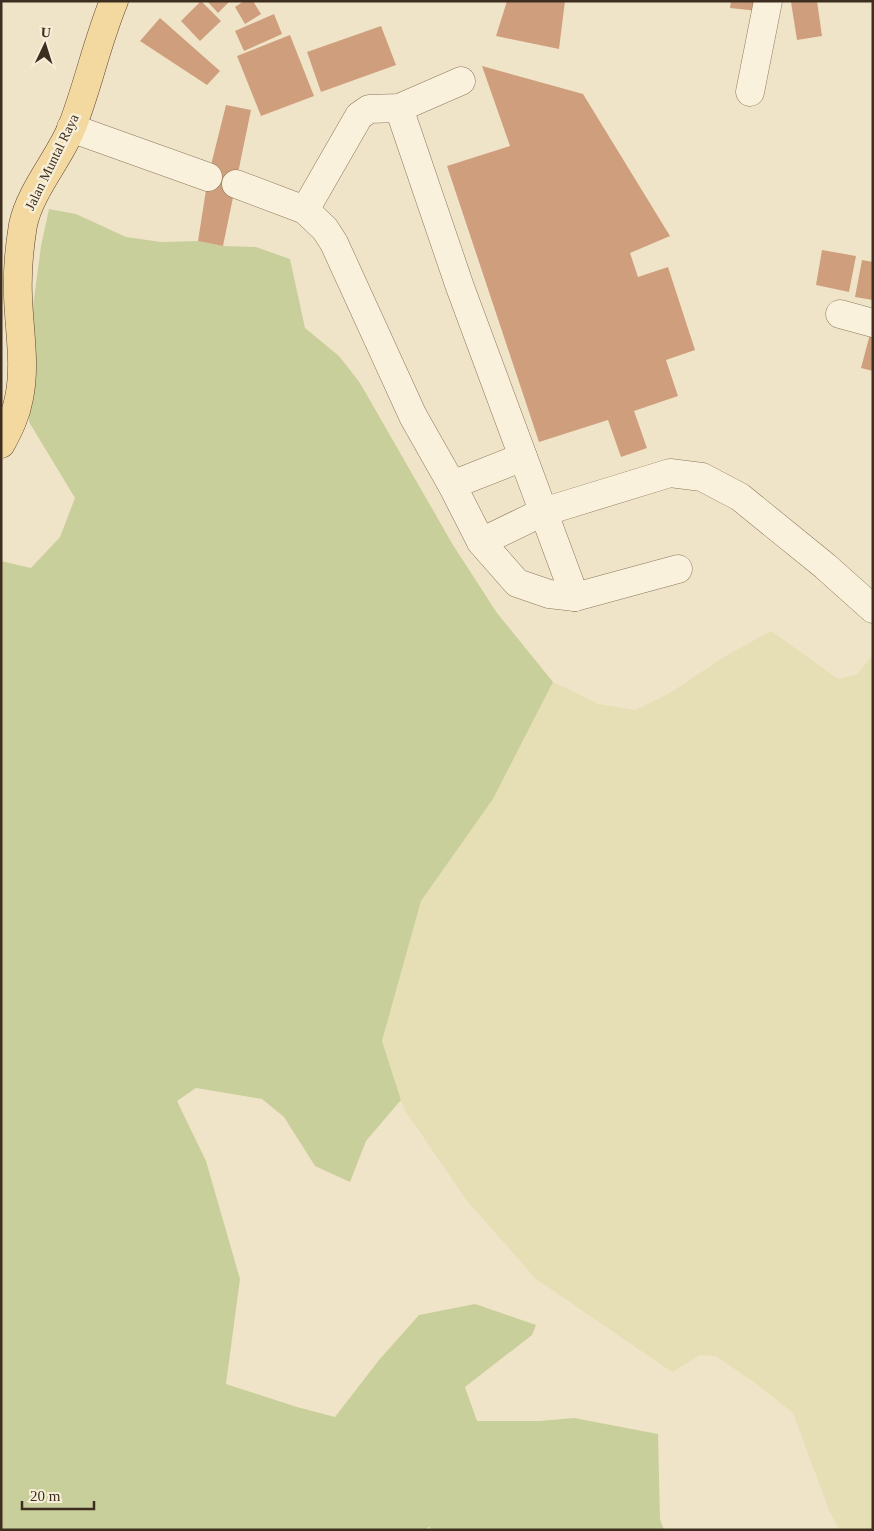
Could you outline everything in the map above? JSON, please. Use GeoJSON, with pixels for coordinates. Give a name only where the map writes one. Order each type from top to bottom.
{"type":"FeatureCollection","features":[{"type":"Feature","properties":{"kind":"main road","name":"Jalan Muntal Raya"},"geometry":{"type":"LineString","coordinates":[[1,444],[12,423],[19,399],[21,382],[18,252],[24,222],[34,198],[71,128],[114,1]]}},
{"type":"Feature","properties":{"kind":"street"},"geometry":{"type":"LineString","coordinates":[[750,92],[768,1]]}},
{"type":"Feature","properties":{"kind":"street"},"geometry":{"type":"LineString","coordinates":[[305,210],[359,116],[368,109],[399,108],[462,81]]}},
{"type":"Feature","properties":{"kind":"street"},"geometry":{"type":"LineString","coordinates":[[399,108],[460,287],[575,597]]}},
{"type":"Feature","properties":{"kind":"street"},"geometry":{"type":"LineString","coordinates":[[71,128],[208,176]]}},
{"type":"Feature","properties":{"kind":"street"},"geometry":{"type":"LineString","coordinates":[[236,184],[305,210],[325,230],[334,243],[413,416],[452,485],[481,542],[517,583],[549,594],[575,597],[678,569]]}},
{"type":"Feature","properties":{"kind":"street"},"geometry":{"type":"LineString","coordinates":[[840,314],[873,323]]}},
{"type":"Feature","properties":{"kind":"street"},"geometry":{"type":"LineString","coordinates":[[452,485],[523,457]]}},
{"type":"Feature","properties":{"kind":"street"},"geometry":{"type":"LineString","coordinates":[[481,542],[543,512],[670,473],[702,477],[740,497],[873,608]]}},
{"type":"Feature","properties":{"kind":"shaded area"},"geometry":{"type":"Polygon","coordinates":[[[771,631],[838,679],[858,674],[873,654],[873,1530],[839,1530],[829,1510],[793,1413],[755,1383],[716,1356],[700,1355],[672,1372],[536,1279],[467,1201],[404,1109],[382,1041],[421,901],[493,799],[553,682],[599,704],[635,710],[670,693],[724,657],[771,631]]]}},
{"type":"Feature","properties":{"kind":"green space"},"geometry":{"type":"Polygon","coordinates":[[[49,209],[76,214],[126,237],[161,242],[198,241],[223,246],[256,247],[290,259],[305,328],[339,356],[360,383],[453,545],[497,613],[553,682],[493,799],[421,901],[382,1041],[401,1100],[366,1141],[350,1182],[315,1166],[284,1117],[262,1099],[196,1088],[177,1101],[206,1161],[240,1279],[226,1384],[335,1417],[379,1360],[419,1315],[475,1304],[536,1325],[532,1335],[465,1387],[477,1421],[539,1421],[574,1418],[658,1434],[660,1519],[664,1530],[433,1530],[429,1527],[424,1530],[1,1530],[1,561],[31,568],[60,537],[75,498],[29,422],[30,329],[41,246],[49,209]]]}},
{"type":"Feature","properties":{"kind":"building"},"geometry":{"type":"Polygon","coordinates":[[[201,1],[221,21],[200,41],[181,21],[201,1]]]}},
{"type":"Feature","properties":{"kind":"building"},"geometry":{"type":"Polygon","coordinates":[[[207,1],[230,1],[218,13],[207,1]]]}},
{"type":"Feature","properties":{"kind":"building"},"geometry":{"type":"Polygon","coordinates":[[[244,1],[253,1],[261,14],[245,24],[235,7],[244,1]]]}},
{"type":"Feature","properties":{"kind":"building"},"geometry":{"type":"Polygon","coordinates":[[[507,1],[565,1],[559,49],[496,36],[507,1]]]}},
{"type":"Feature","properties":{"kind":"building"},"geometry":{"type":"Polygon","coordinates":[[[731,1],[759,1],[758,11],[730,8],[731,1]]]}},
{"type":"Feature","properties":{"kind":"building"},"geometry":{"type":"Polygon","coordinates":[[[817,1],[822,36],[797,40],[791,2],[817,1]]]}},
{"type":"Feature","properties":{"kind":"building"},"geometry":{"type":"Polygon","coordinates":[[[274,14],[282,34],[244,51],[235,31],[274,14]]]}},
{"type":"Feature","properties":{"kind":"building"},"geometry":{"type":"Polygon","coordinates":[[[160,18],[220,71],[207,85],[140,41],[160,18]]]}},
{"type":"Feature","properties":{"kind":"building"},"geometry":{"type":"Polygon","coordinates":[[[381,26],[396,65],[321,92],[307,52],[381,26]]]}},
{"type":"Feature","properties":{"kind":"building"},"geometry":{"type":"Polygon","coordinates":[[[290,35],[314,96],[261,116],[237,56],[290,35]]]}},
{"type":"Feature","properties":{"kind":"building"},"geometry":{"type":"Polygon","coordinates":[[[482,66],[583,94],[670,236],[630,253],[638,277],[668,267],[695,350],[666,360],[678,396],[634,411],[647,448],[621,457],[608,420],[539,442],[447,166],[510,146],[482,66]]]}},
{"type":"Feature","properties":{"kind":"building"},"geometry":{"type":"Polygon","coordinates":[[[226,105],[251,110],[223,246],[198,241],[208,177],[226,105]]]}},
{"type":"Feature","properties":{"kind":"building"},"geometry":{"type":"Polygon","coordinates":[[[822,250],[856,256],[849,292],[816,285],[822,250]]]}},
{"type":"Feature","properties":{"kind":"building"},"geometry":{"type":"Polygon","coordinates":[[[862,260],[873,262],[873,300],[855,297],[862,260]]]}},
{"type":"Feature","properties":{"kind":"building"},"geometry":{"type":"Polygon","coordinates":[[[870,334],[873,335],[873,371],[861,368],[870,334]]]}}]}
